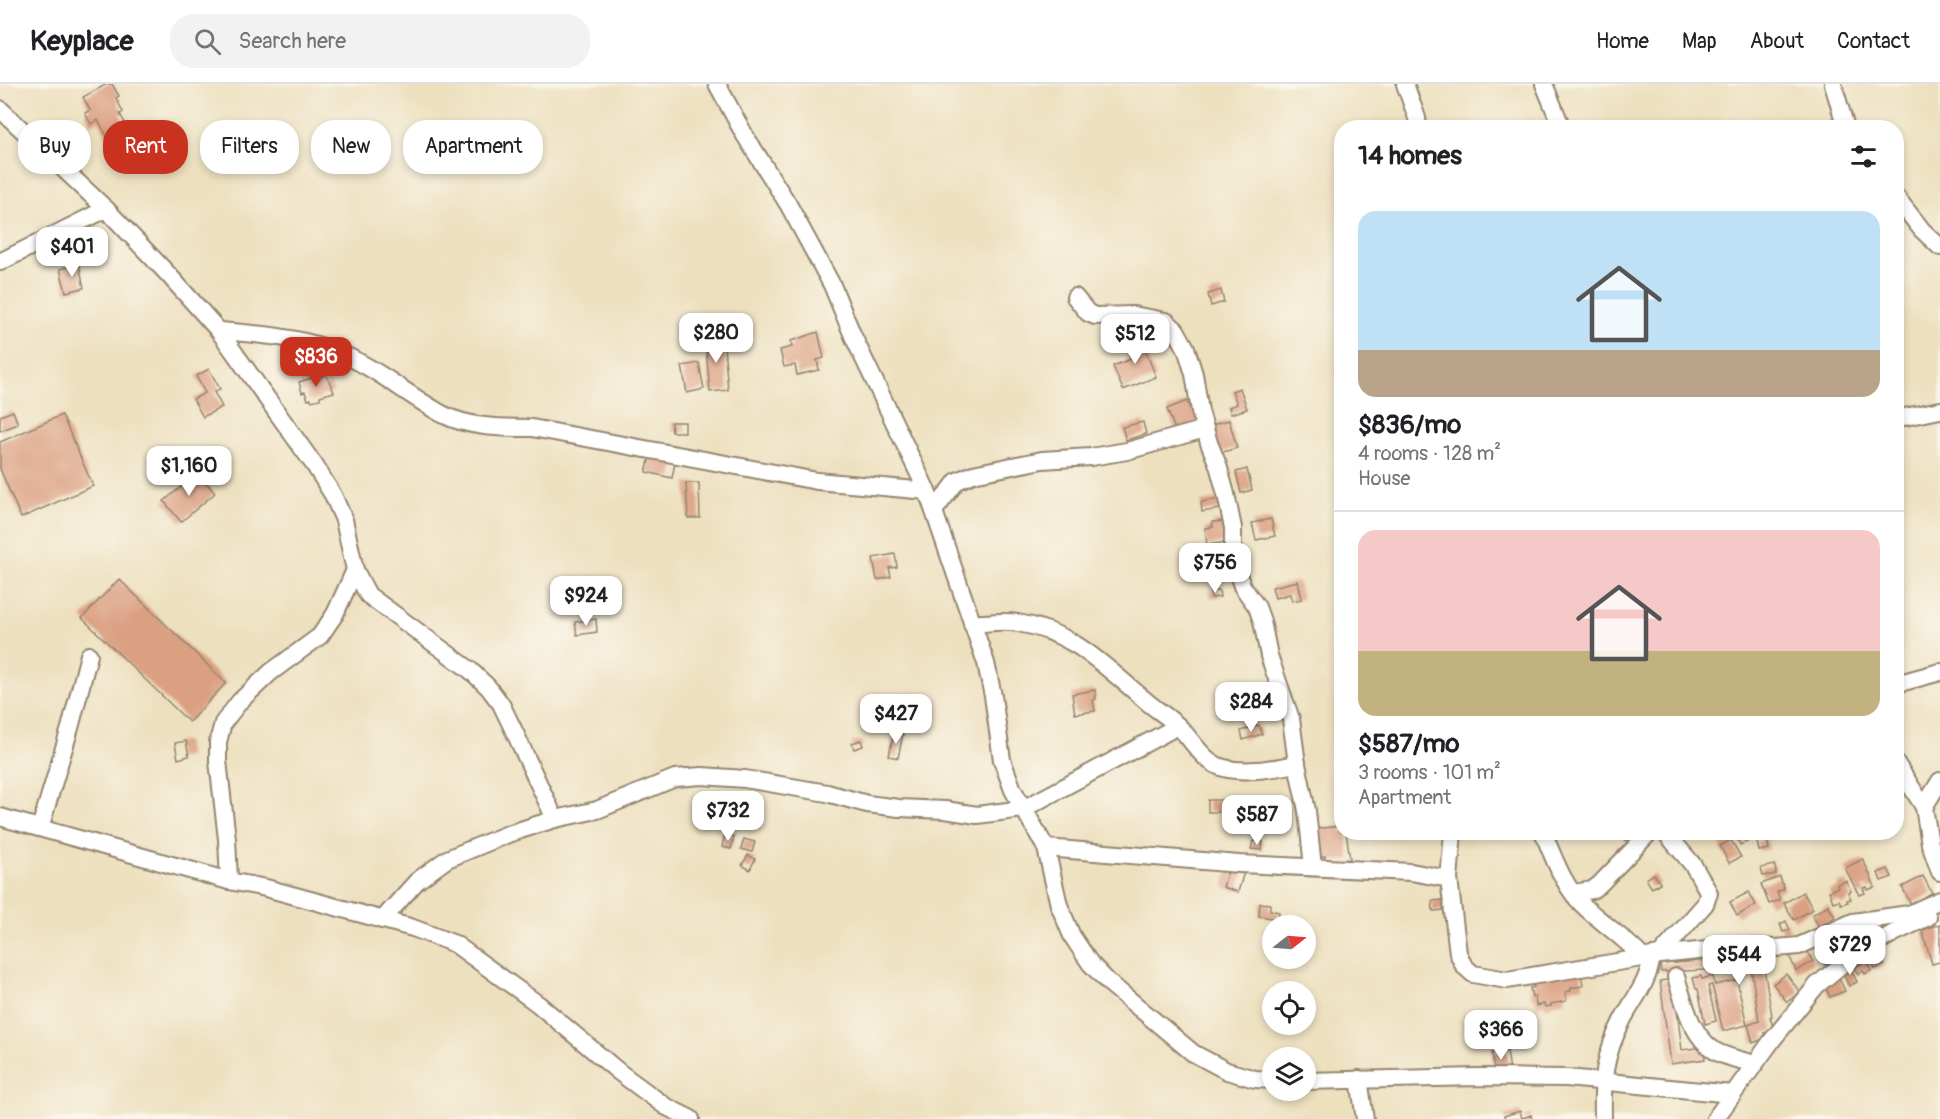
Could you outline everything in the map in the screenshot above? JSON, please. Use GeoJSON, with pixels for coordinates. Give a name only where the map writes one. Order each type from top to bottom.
{"type":"FeatureCollection","features":[{"type":"Feature","properties":{"kind":"street"},"geometry":{"type":"LineString","coordinates":[[717,84],[744,134],[788,204],[832,285],[853,336],[927,491],[986,663],[1002,760],[1013,790],[1046,848],[1059,905],[1072,936],[1090,963],[1108,982],[1193,1053],[1227,1071],[1262,1079]]}},
{"type":"Feature","properties":{"kind":"street"},"geometry":{"type":"LineString","coordinates":[[1405,84],[1417,120]]}},
{"type":"Feature","properties":{"kind":"street"},"geometry":{"type":"LineString","coordinates":[[1544,84],[1559,120]]}},
{"type":"Feature","properties":{"kind":"street"},"geometry":{"type":"LineString","coordinates":[[1833,84],[1844,120]]}},
{"type":"Feature","properties":{"kind":"street"},"geometry":{"type":"LineString","coordinates":[[0,109],[106,209],[219,331],[333,495],[344,520],[355,570],[368,595],[470,670],[488,687],[501,704],[555,819]]}},
{"type":"Feature","properties":{"kind":"street"},"geometry":{"type":"LineString","coordinates":[[1904,207],[1922,230],[1940,247]]}},
{"type":"Feature","properties":{"kind":"street"},"geometry":{"type":"LineString","coordinates":[[0,262],[106,209]]}},
{"type":"Feature","properties":{"kind":"street"},"geometry":{"type":"LineString","coordinates":[[1075,297],[1088,313],[1095,316],[1121,315],[1166,321],[1176,330],[1186,348],[1194,374],[1205,429],[1226,495],[1233,528],[1236,568],[1242,585],[1257,607],[1269,656],[1291,719],[1297,764],[1306,801],[1313,867]]}},
{"type":"Feature","properties":{"kind":"street"},"geometry":{"type":"LineString","coordinates":[[219,331],[293,339],[336,351],[384,377],[443,414],[464,422],[501,428],[532,428],[817,482],[927,491]]}},
{"type":"Feature","properties":{"kind":"street"},"geometry":{"type":"LineString","coordinates":[[1904,417],[1940,410]]}},
{"type":"Feature","properties":{"kind":"street"},"geometry":{"type":"LineString","coordinates":[[934,511],[957,481],[973,474],[1042,460],[1092,457],[1127,451],[1205,429]]}},
{"type":"Feature","properties":{"kind":"street"},"geometry":{"type":"LineString","coordinates":[[229,880],[218,761],[218,742],[223,723],[240,701],[271,672],[320,636],[335,614],[355,570]]}},
{"type":"Feature","properties":{"kind":"street"},"geometry":{"type":"LineString","coordinates":[[972,624],[1017,622],[1055,633],[1088,651],[1178,726],[1211,762],[1222,768],[1250,770],[1297,764]]}},
{"type":"Feature","properties":{"kind":"street"},"geometry":{"type":"LineString","coordinates":[[40,828],[89,655]]}},
{"type":"Feature","properties":{"kind":"street"},"geometry":{"type":"LineString","coordinates":[[1904,682],[1940,672]]}},
{"type":"Feature","properties":{"kind":"street"},"geometry":{"type":"LineString","coordinates":[[382,920],[417,881],[447,859],[507,834],[555,819],[597,810],[675,778],[702,776],[745,779],[827,793],[867,804],[977,815],[1023,809],[1178,726]]}},
{"type":"Feature","properties":{"kind":"street"},"geometry":{"type":"LineString","coordinates":[[1904,776],[1924,807],[1930,844],[1940,872]]}},
{"type":"Feature","properties":{"kind":"street"},"geometry":{"type":"LineString","coordinates":[[1924,807],[1940,781]]}},
{"type":"Feature","properties":{"kind":"street"},"geometry":{"type":"LineString","coordinates":[[0,817],[413,928],[455,944],[538,1004],[619,1072],[665,1106],[691,1119]]}},
{"type":"Feature","properties":{"kind":"street"},"geometry":{"type":"LineString","coordinates":[[1452,840],[1449,879],[1458,953],[1464,966],[1473,974],[1508,981],[1652,956],[1735,947],[1799,946],[1853,922],[1904,915],[1928,907],[1940,900]]}},
{"type":"Feature","properties":{"kind":"street"},"geometry":{"type":"LineString","coordinates":[[1547,840],[1564,878],[1586,908],[1628,942],[1652,956]]}},
{"type":"Feature","properties":{"kind":"street"},"geometry":{"type":"LineString","coordinates":[[1574,892],[1592,890],[1599,885],[1642,840]]}},
{"type":"Feature","properties":{"kind":"street"},"geometry":{"type":"LineString","coordinates":[[1603,1119],[1602,1080],[1610,1047],[1623,1019],[1647,980],[1652,956],[1705,904],[1709,893],[1693,866],[1672,840]]}},
{"type":"Feature","properties":{"kind":"street"},"geometry":{"type":"LineString","coordinates":[[1046,848],[1239,864],[1412,872],[1449,879]]}},
{"type":"Feature","properties":{"kind":"street"},"geometry":{"type":"LineString","coordinates":[[1715,1119],[1773,1039],[1817,985],[1851,957],[1894,933],[1940,912]]}},
{"type":"Feature","properties":{"kind":"street"},"geometry":{"type":"LineString","coordinates":[[1676,977],[1690,1019],[1699,1036],[1714,1051],[1755,1064]]}},
{"type":"Feature","properties":{"kind":"street"},"geometry":{"type":"LineString","coordinates":[[1316,1081],[1490,1077],[1602,1080],[1732,1094]]}},
{"type":"Feature","properties":{"kind":"street"},"geometry":{"type":"LineString","coordinates":[[1359,1079],[1365,1119]]}},
{"type":"Feature","properties":{"kind":"building"},"geometry":{"type":"Polygon","coordinates":[[[107,84],[112,84],[119,96],[116,98],[123,112],[120,114],[123,120],[103,120],[103,129],[98,120],[91,124],[91,120],[85,113],[90,110],[83,97],[107,84]]]}},
{"type":"Feature","properties":{"kind":"building"},"geometry":{"type":"Polygon","coordinates":[[[79,264],[84,288],[66,292],[60,269],[79,264]]]}},
{"type":"Feature","properties":{"kind":"building"},"geometry":{"type":"Polygon","coordinates":[[[1221,290],[1224,302],[1211,306],[1208,294],[1221,290]]]}},
{"type":"Feature","properties":{"kind":"building"},"geometry":{"type":"Polygon","coordinates":[[[818,332],[824,358],[817,360],[819,370],[797,375],[795,365],[784,367],[780,350],[792,347],[791,341],[818,332]]]}},
{"type":"Feature","properties":{"kind":"building"},"geometry":{"type":"Polygon","coordinates":[[[1139,334],[1156,377],[1123,390],[1113,366],[1131,359],[1123,340],[1139,334]]]}},
{"type":"Feature","properties":{"kind":"building"},"geometry":{"type":"Polygon","coordinates":[[[723,335],[728,390],[710,392],[705,337],[723,335]]]}},
{"type":"Feature","properties":{"kind":"building"},"geometry":{"type":"Polygon","coordinates":[[[699,363],[704,389],[687,393],[682,366],[699,363]]]}},
{"type":"Feature","properties":{"kind":"building"},"geometry":{"type":"Polygon","coordinates":[[[209,369],[220,389],[214,392],[222,407],[203,417],[193,399],[205,393],[196,376],[209,369]]]}},
{"type":"Feature","properties":{"kind":"building"},"geometry":{"type":"Polygon","coordinates":[[[326,374],[334,392],[320,396],[320,399],[308,400],[305,392],[302,393],[299,382],[315,377],[316,379],[326,374]]]}},
{"type":"Feature","properties":{"kind":"building"},"geometry":{"type":"Polygon","coordinates":[[[1240,388],[1247,409],[1231,414],[1229,407],[1237,404],[1232,391],[1240,388]]]}},
{"type":"Feature","properties":{"kind":"building"},"geometry":{"type":"Polygon","coordinates":[[[1187,401],[1189,407],[1196,404],[1202,422],[1176,432],[1167,409],[1187,401]]]}},
{"type":"Feature","properties":{"kind":"building"},"geometry":{"type":"Polygon","coordinates":[[[13,411],[18,424],[0,431],[0,416],[13,411]]]}},
{"type":"Feature","properties":{"kind":"building"},"geometry":{"type":"Polygon","coordinates":[[[62,415],[93,486],[21,518],[0,469],[0,442],[62,415]]]}},
{"type":"Feature","properties":{"kind":"building"},"geometry":{"type":"Polygon","coordinates":[[[1229,420],[1237,448],[1216,454],[1208,426],[1229,420]]]}},
{"type":"Feature","properties":{"kind":"building"},"geometry":{"type":"Polygon","coordinates":[[[671,422],[685,422],[685,432],[672,432],[671,422]]]}},
{"type":"Feature","properties":{"kind":"building"},"geometry":{"type":"Polygon","coordinates":[[[1143,422],[1146,434],[1126,440],[1122,427],[1143,422]]]}},
{"type":"Feature","properties":{"kind":"building"},"geometry":{"type":"Polygon","coordinates":[[[650,457],[675,463],[672,478],[646,472],[650,457]]]}},
{"type":"Feature","properties":{"kind":"building"},"geometry":{"type":"Polygon","coordinates":[[[1247,469],[1252,490],[1241,493],[1236,472],[1247,469]]]}},
{"type":"Feature","properties":{"kind":"building"},"geometry":{"type":"Polygon","coordinates":[[[198,473],[215,493],[181,522],[164,501],[198,473]]]}},
{"type":"Feature","properties":{"kind":"building"},"geometry":{"type":"Polygon","coordinates":[[[686,483],[699,483],[700,518],[688,518],[686,483]]]}},
{"type":"Feature","properties":{"kind":"building"},"geometry":{"type":"Polygon","coordinates":[[[1225,498],[1227,508],[1202,512],[1201,502],[1225,498]]]}},
{"type":"Feature","properties":{"kind":"building"},"geometry":{"type":"Polygon","coordinates":[[[1271,519],[1275,536],[1256,540],[1252,523],[1271,519]]]}},
{"type":"Feature","properties":{"kind":"building"},"geometry":{"type":"Polygon","coordinates":[[[1228,521],[1231,542],[1207,545],[1205,528],[1213,527],[1212,522],[1228,521]]]}},
{"type":"Feature","properties":{"kind":"building"},"geometry":{"type":"Polygon","coordinates":[[[895,554],[897,567],[889,568],[891,577],[877,580],[873,558],[895,554]]]}},
{"type":"Feature","properties":{"kind":"building"},"geometry":{"type":"Polygon","coordinates":[[[1225,564],[1225,572],[1209,574],[1208,566],[1225,564]]]}},
{"type":"Feature","properties":{"kind":"building"},"geometry":{"type":"Polygon","coordinates":[[[119,579],[226,683],[189,722],[82,618],[119,579]]]}},
{"type":"Feature","properties":{"kind":"building"},"geometry":{"type":"Polygon","coordinates":[[[1298,581],[1302,599],[1292,601],[1290,594],[1275,598],[1272,587],[1298,581]]]}},
{"type":"Feature","properties":{"kind":"building"},"geometry":{"type":"Polygon","coordinates":[[[1219,590],[1220,597],[1211,598],[1210,592],[1219,590]]]}},
{"type":"Feature","properties":{"kind":"building"},"geometry":{"type":"Polygon","coordinates":[[[596,619],[597,632],[577,635],[575,622],[596,619]]]}},
{"type":"Feature","properties":{"kind":"building"},"geometry":{"type":"Polygon","coordinates":[[[1095,690],[1096,699],[1093,700],[1095,711],[1075,714],[1072,694],[1095,690]]]}},
{"type":"Feature","properties":{"kind":"building"},"geometry":{"type":"Polygon","coordinates":[[[1259,725],[1262,734],[1243,740],[1241,731],[1259,725]]]}},
{"type":"Feature","properties":{"kind":"building"},"geometry":{"type":"Polygon","coordinates":[[[894,732],[903,734],[898,758],[889,756],[894,732]]]}},
{"type":"Feature","properties":{"kind":"building"},"geometry":{"type":"Polygon","coordinates":[[[861,740],[863,746],[854,749],[852,743],[861,740]]]}},
{"type":"Feature","properties":{"kind":"building"},"geometry":{"type":"Polygon","coordinates":[[[186,741],[189,756],[178,759],[175,743],[186,741]]]}},
{"type":"Feature","properties":{"kind":"building"},"geometry":{"type":"Polygon","coordinates":[[[1208,800],[1226,800],[1226,812],[1208,812],[1208,800]]]}},
{"type":"Feature","properties":{"kind":"building"},"geometry":{"type":"Polygon","coordinates":[[[1334,827],[1334,840],[1347,840],[1350,859],[1325,862],[1325,856],[1316,857],[1313,829],[1334,827]]]}},
{"type":"Feature","properties":{"kind":"building"},"geometry":{"type":"Polygon","coordinates":[[[725,834],[734,837],[731,849],[722,847],[725,834]]]}},
{"type":"Feature","properties":{"kind":"building"},"geometry":{"type":"Polygon","coordinates":[[[744,839],[755,842],[752,852],[741,849],[744,839]]]}},
{"type":"Feature","properties":{"kind":"building"},"geometry":{"type":"Polygon","coordinates":[[[1731,840],[1741,857],[1729,863],[1720,846],[1731,840]]]}},
{"type":"Feature","properties":{"kind":"building"},"geometry":{"type":"Polygon","coordinates":[[[1738,840],[1749,840],[1749,841],[1740,845],[1738,840]]]}},
{"type":"Feature","properties":{"kind":"building"},"geometry":{"type":"Polygon","coordinates":[[[1767,840],[1769,849],[1759,851],[1757,842],[1767,840]]]}},
{"type":"Feature","properties":{"kind":"building"},"geometry":{"type":"Polygon","coordinates":[[[1253,841],[1263,842],[1262,850],[1251,849],[1253,841]]]}},
{"type":"Feature","properties":{"kind":"building"},"geometry":{"type":"Polygon","coordinates":[[[748,855],[755,859],[750,870],[742,865],[748,855]]]}},
{"type":"Feature","properties":{"kind":"building"},"geometry":{"type":"Polygon","coordinates":[[[1863,859],[1875,887],[1868,890],[1867,887],[1863,888],[1865,893],[1859,895],[1845,868],[1863,859]]]}},
{"type":"Feature","properties":{"kind":"building"},"geometry":{"type":"Polygon","coordinates":[[[1775,865],[1776,874],[1763,876],[1761,868],[1775,865]]]}},
{"type":"Feature","properties":{"kind":"building"},"geometry":{"type":"Polygon","coordinates":[[[1235,869],[1244,872],[1238,892],[1223,887],[1228,871],[1234,873],[1235,869]]]}},
{"type":"Feature","properties":{"kind":"building"},"geometry":{"type":"Polygon","coordinates":[[[1888,869],[1892,877],[1881,881],[1878,873],[1888,869]]]}},
{"type":"Feature","properties":{"kind":"building"},"geometry":{"type":"Polygon","coordinates":[[[1654,874],[1660,883],[1652,888],[1646,879],[1654,874]]]}},
{"type":"Feature","properties":{"kind":"building"},"geometry":{"type":"Polygon","coordinates":[[[1923,876],[1932,893],[1911,904],[1902,887],[1923,876]]]}},
{"type":"Feature","properties":{"kind":"building"},"geometry":{"type":"Polygon","coordinates":[[[1780,877],[1784,889],[1777,892],[1780,900],[1769,904],[1761,884],[1780,877]]]}},
{"type":"Feature","properties":{"kind":"building"},"geometry":{"type":"Polygon","coordinates":[[[1846,881],[1851,891],[1848,892],[1851,899],[1841,904],[1839,900],[1833,902],[1829,891],[1838,887],[1837,884],[1846,881]]]}},
{"type":"Feature","properties":{"kind":"building"},"geometry":{"type":"Polygon","coordinates":[[[1749,892],[1756,905],[1737,916],[1730,902],[1749,892]]]}},
{"type":"Feature","properties":{"kind":"building"},"geometry":{"type":"Polygon","coordinates":[[[1803,892],[1813,909],[1794,920],[1784,903],[1803,892]]]}},
{"type":"Feature","properties":{"kind":"building"},"geometry":{"type":"Polygon","coordinates":[[[1444,900],[1445,910],[1433,911],[1432,901],[1444,900]]]}},
{"type":"Feature","properties":{"kind":"building"},"geometry":{"type":"Polygon","coordinates":[[[1260,903],[1270,904],[1270,910],[1279,912],[1279,915],[1259,916],[1260,903]]]}},
{"type":"Feature","properties":{"kind":"building"},"geometry":{"type":"Polygon","coordinates":[[[1828,905],[1835,917],[1819,927],[1812,915],[1828,905]]]}},
{"type":"Feature","properties":{"kind":"building"},"geometry":{"type":"Polygon","coordinates":[[[1786,921],[1790,930],[1783,932],[1780,924],[1786,921]]]}},
{"type":"Feature","properties":{"kind":"building"},"geometry":{"type":"Polygon","coordinates":[[[1940,924],[1940,962],[1932,964],[1922,930],[1940,924]]]}},
{"type":"Feature","properties":{"kind":"building"},"geometry":{"type":"Polygon","coordinates":[[[1876,926],[1882,938],[1863,947],[1857,936],[1876,926]]]}},
{"type":"Feature","properties":{"kind":"building"},"geometry":{"type":"Polygon","coordinates":[[[1843,936],[1852,951],[1844,956],[1835,940],[1843,936]]]}},
{"type":"Feature","properties":{"kind":"building"},"geometry":{"type":"Polygon","coordinates":[[[1821,942],[1830,962],[1824,964],[1815,945],[1821,942]]]}},
{"type":"Feature","properties":{"kind":"building"},"geometry":{"type":"Polygon","coordinates":[[[1806,948],[1813,962],[1796,971],[1790,957],[1806,948]]]}},
{"type":"Feature","properties":{"kind":"building"},"geometry":{"type":"Polygon","coordinates":[[[1878,952],[1884,965],[1875,969],[1869,957],[1878,952]]]}},
{"type":"Feature","properties":{"kind":"building"},"geometry":{"type":"Polygon","coordinates":[[[1762,956],[1773,1027],[1772,1031],[1764,1033],[1765,1038],[1753,1043],[1748,1025],[1759,1021],[1751,968],[1661,972],[1660,964],[1762,956]]]}},
{"type":"Feature","properties":{"kind":"building"},"geometry":{"type":"Polygon","coordinates":[[[1867,961],[1872,970],[1865,974],[1863,971],[1858,974],[1854,968],[1867,961]]]}},
{"type":"Feature","properties":{"kind":"building"},"geometry":{"type":"Polygon","coordinates":[[[1850,967],[1857,982],[1849,986],[1842,971],[1850,967]]]}},
{"type":"Feature","properties":{"kind":"building"},"geometry":{"type":"Polygon","coordinates":[[[1581,972],[1583,986],[1571,988],[1571,991],[1565,992],[1566,1001],[1545,1007],[1544,1004],[1536,1006],[1535,997],[1532,997],[1530,988],[1534,987],[1532,979],[1581,972]]]}},
{"type":"Feature","properties":{"kind":"building"},"geometry":{"type":"Polygon","coordinates":[[[1786,974],[1800,992],[1787,1002],[1773,984],[1786,974]]]}},
{"type":"Feature","properties":{"kind":"building"},"geometry":{"type":"Polygon","coordinates":[[[1837,974],[1845,991],[1830,997],[1823,982],[1837,974]]]}},
{"type":"Feature","properties":{"kind":"building"},"geometry":{"type":"Polygon","coordinates":[[[1701,976],[1702,979],[1713,976],[1715,985],[1737,980],[1747,1025],[1723,1031],[1712,985],[1708,986],[1716,1021],[1705,1024],[1698,989],[1696,989],[1693,978],[1701,976]]]}},
{"type":"Feature","properties":{"kind":"building"},"geometry":{"type":"Polygon","coordinates":[[[1673,979],[1682,1050],[1703,1047],[1705,1059],[1671,1064],[1660,981],[1673,979]]]}},
{"type":"Feature","properties":{"kind":"building"},"geometry":{"type":"Polygon","coordinates":[[[1507,1051],[1510,1070],[1494,1071],[1492,1052],[1507,1051]]]}},
{"type":"Feature","properties":{"kind":"building"},"geometry":{"type":"Polygon","coordinates":[[[1520,1111],[1522,1118],[1531,1115],[1532,1119],[1505,1119],[1504,1116],[1520,1111]]]}}]}
